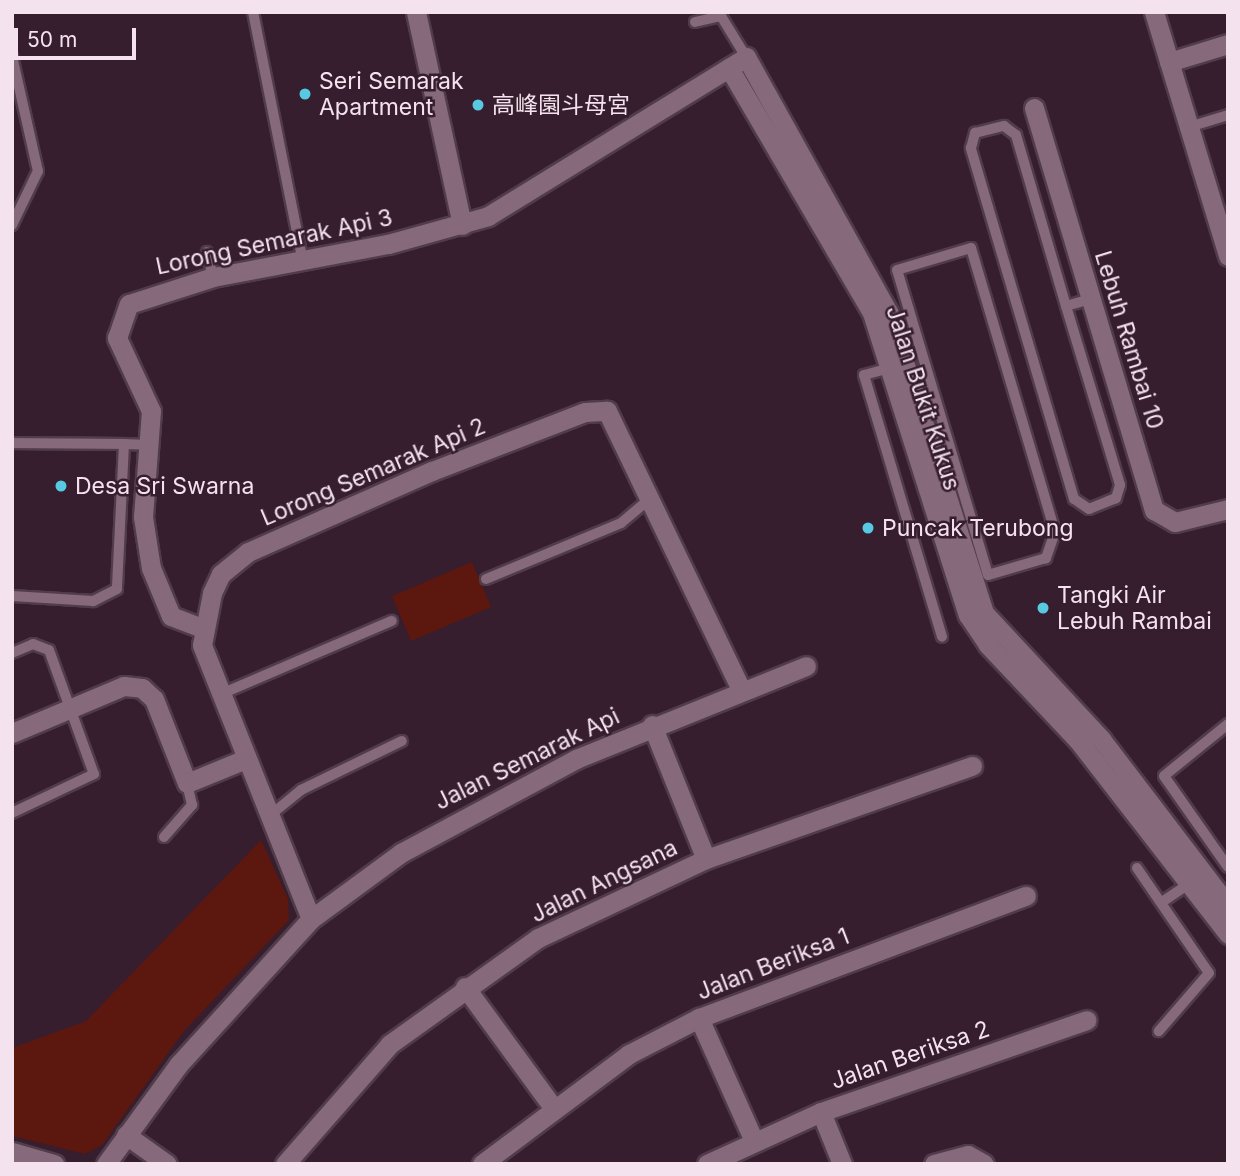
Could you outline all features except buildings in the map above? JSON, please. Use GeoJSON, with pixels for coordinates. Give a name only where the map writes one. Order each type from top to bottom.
{"type":"FeatureCollection","features":[{"type":"Feature","properties":{"kind":"street"},"geometry":{"type":"LineString","coordinates":[[416,12],[462,225]]}},
{"type":"Feature","properties":{"kind":"street"},"geometry":{"type":"LineString","coordinates":[[1154,12],[1189,127],[1219,198],[1228,256]]}},
{"type":"Feature","properties":{"kind":"street"},"geometry":{"type":"LineString","coordinates":[[1169,62],[1228,44]]}},
{"type":"Feature","properties":{"kind":"street","name":"Lorong Semarak Api 3"},"geometry":{"type":"LineString","coordinates":[[202,628],[170,617],[157,595],[143,517],[151,411],[117,338],[120,320],[129,304],[151,293],[213,277],[462,225],[523,200],[746,57]]}},
{"type":"Feature","properties":{"kind":"street","name":"Jalan Bukit Kukus"},"geometry":{"type":"LineString","coordinates":[[746,57],[866,268],[968,615],[1197,879],[1228,906]]}},
{"type":"Feature","properties":{"kind":"street","name":"Jalan Bukit Kukus"},"geometry":{"type":"LineString","coordinates":[[729,68],[872,313],[916,403],[984,613],[1101,739],[1197,879],[1228,934]]}},
{"type":"Feature","properties":{"kind":"street","name":"Lebuh Rambai 10"},"geometry":{"type":"LineString","coordinates":[[1034,108],[1154,510],[1175,522],[1228,509]]}},
{"type":"Feature","properties":{"kind":"street","name":"Lorong Semarak Api 2"},"geometry":{"type":"LineString","coordinates":[[202,628],[221,575],[248,552],[585,412],[607,411],[615,417],[741,690]]}},
{"type":"Feature","properties":{"kind":"street"},"geometry":{"type":"LineString","coordinates":[[202,628],[217,696],[311,919]]}},
{"type":"Feature","properties":{"kind":"street","name":"Jalan Semarak Api"},"geometry":{"type":"LineString","coordinates":[[106,1164],[179,1064],[311,919],[401,853],[494,797],[652,725],[806,666]]}},
{"type":"Feature","properties":{"kind":"street"},"geometry":{"type":"LineString","coordinates":[[12,733],[124,686],[142,688],[154,699],[187,783],[243,760]]}},
{"type":"Feature","properties":{"kind":"street"},"geometry":{"type":"LineString","coordinates":[[652,725],[706,859]]}},
{"type":"Feature","properties":{"kind":"street","name":"Jalan Angsana"},"geometry":{"type":"LineString","coordinates":[[285,1164],[390,1044],[465,987],[609,900],[706,859],[972,766]]}},
{"type":"Feature","properties":{"kind":"street","name":"Jalan Beriksa 1"},"geometry":{"type":"LineString","coordinates":[[482,1164],[552,1106],[629,1054],[699,1018],[1026,896]]}},
{"type":"Feature","properties":{"kind":"street"},"geometry":{"type":"LineString","coordinates":[[465,987],[552,1106]]}},
{"type":"Feature","properties":{"kind":"street"},"geometry":{"type":"LineString","coordinates":[[699,1018],[752,1139]]}},
{"type":"Feature","properties":{"kind":"street","name":"Jalan Beriksa 2"},"geometry":{"type":"LineString","coordinates":[[706,1164],[752,1139],[821,1112],[1086,1020]]}},
{"type":"Feature","properties":{"kind":"street"},"geometry":{"type":"LineString","coordinates":[[821,1112],[842,1164]]}},
{"type":"Feature","properties":{"kind":"street"},"geometry":{"type":"LineString","coordinates":[[126,1135],[167,1164]]}},
{"type":"Feature","properties":{"kind":"street"},"geometry":{"type":"LineString","coordinates":[[12,1152],[54,1164]]}},
{"type":"Feature","properties":{"kind":"street"},"geometry":{"type":"LineString","coordinates":[[934,1164],[968,1156],[984,1164]]}},
{"type":"Feature","properties":{"kind":"lane"},"geometry":{"type":"LineString","coordinates":[[254,12],[302,258]]}},
{"type":"Feature","properties":{"kind":"lane"},"geometry":{"type":"LineString","coordinates":[[695,22],[721,16],[746,57]]}},
{"type":"Feature","properties":{"kind":"lane"},"geometry":{"type":"LineString","coordinates":[[12,56],[38,171],[12,225]]}},
{"type":"Feature","properties":{"kind":"lane"},"geometry":{"type":"LineString","coordinates":[[1189,127],[1228,115]]}},
{"type":"Feature","properties":{"kind":"lane"},"geometry":{"type":"LineString","coordinates":[[1004,126],[1016,135],[1066,306],[1120,485],[1116,498],[1089,509],[1074,499],[971,148],[975,133],[1004,126]]}},
{"type":"Feature","properties":{"kind":"lane"},"geometry":{"type":"LineString","coordinates":[[971,247],[1055,532],[1046,558],[988,575],[933,390],[897,270],[971,247]]}},
{"type":"Feature","properties":{"kind":"lane"},"geometry":{"type":"LineString","coordinates":[[208,252],[213,277]]}},
{"type":"Feature","properties":{"kind":"lane"},"geometry":{"type":"LineString","coordinates":[[1066,306],[1091,299]]}},
{"type":"Feature","properties":{"kind":"lane"},"geometry":{"type":"LineString","coordinates":[[896,365],[864,375],[942,637]]}},
{"type":"Feature","properties":{"kind":"lane"},"geometry":{"type":"LineString","coordinates":[[916,403],[933,390]]}},
{"type":"Feature","properties":{"kind":"lane"},"geometry":{"type":"LineString","coordinates":[[916,403],[937,404]]}},
{"type":"Feature","properties":{"kind":"lane"},"geometry":{"type":"LineString","coordinates":[[12,443],[149,445]]}},
{"type":"Feature","properties":{"kind":"lane"},"geometry":{"type":"LineString","coordinates":[[12,596],[93,601],[117,589],[124,444]]}},
{"type":"Feature","properties":{"kind":"lane"},"geometry":{"type":"LineString","coordinates":[[486,579],[621,523],[652,498]]}},
{"type":"Feature","properties":{"kind":"lane"},"geometry":{"type":"LineString","coordinates":[[217,696],[392,621]]}},
{"type":"Feature","properties":{"kind":"lane"},"geometry":{"type":"LineString","coordinates":[[12,653],[33,644],[49,650],[94,774],[12,813]]}},
{"type":"Feature","properties":{"kind":"lane"},"geometry":{"type":"LineString","coordinates":[[1228,724],[1164,776],[1228,867]]}},
{"type":"Feature","properties":{"kind":"lane"},"geometry":{"type":"LineString","coordinates":[[268,817],[301,790],[402,741]]}},
{"type":"Feature","properties":{"kind":"lane"},"geometry":{"type":"LineString","coordinates":[[164,837],[192,805],[187,783]]}},
{"type":"Feature","properties":{"kind":"lane"},"geometry":{"type":"LineString","coordinates":[[1138,869],[1209,973],[1159,1031]]}},
{"type":"Feature","properties":{"kind":"lane"},"geometry":{"type":"LineString","coordinates":[[1162,902],[1197,879]]}},
{"type":"Feature","properties":{"kind":"shaded area"},"geometry":{"type":"Polygon","coordinates":[[[472,562],[491,607],[411,641],[392,596],[472,562]]]}},
{"type":"Feature","properties":{"kind":"shaded area"},"geometry":{"type":"Polygon","coordinates":[[[261,840],[288,899],[289,920],[184,1031],[102,1145],[85,1154],[12,1136],[12,1048],[86,1021],[261,840]]]}},
{"type":"Feature","properties":{"kind":"place","name":"Seri Semarak Apartment"},"geometry":{"type":"Point","coordinates":[305,94]}},
{"type":"Feature","properties":{"kind":"place","name":"高峰園斗母宮"},"geometry":{"type":"Point","coordinates":[478,105]}},
{"type":"Feature","properties":{"kind":"place","name":"Desa Sri Swarna"},"geometry":{"type":"Point","coordinates":[61,486]}},
{"type":"Feature","properties":{"kind":"place","name":"Puncak Terubong"},"geometry":{"type":"Point","coordinates":[868,528]}},
{"type":"Feature","properties":{"kind":"place","name":"Tangki Air Lebuh Rambai"},"geometry":{"type":"Point","coordinates":[1043,608]}}]}
